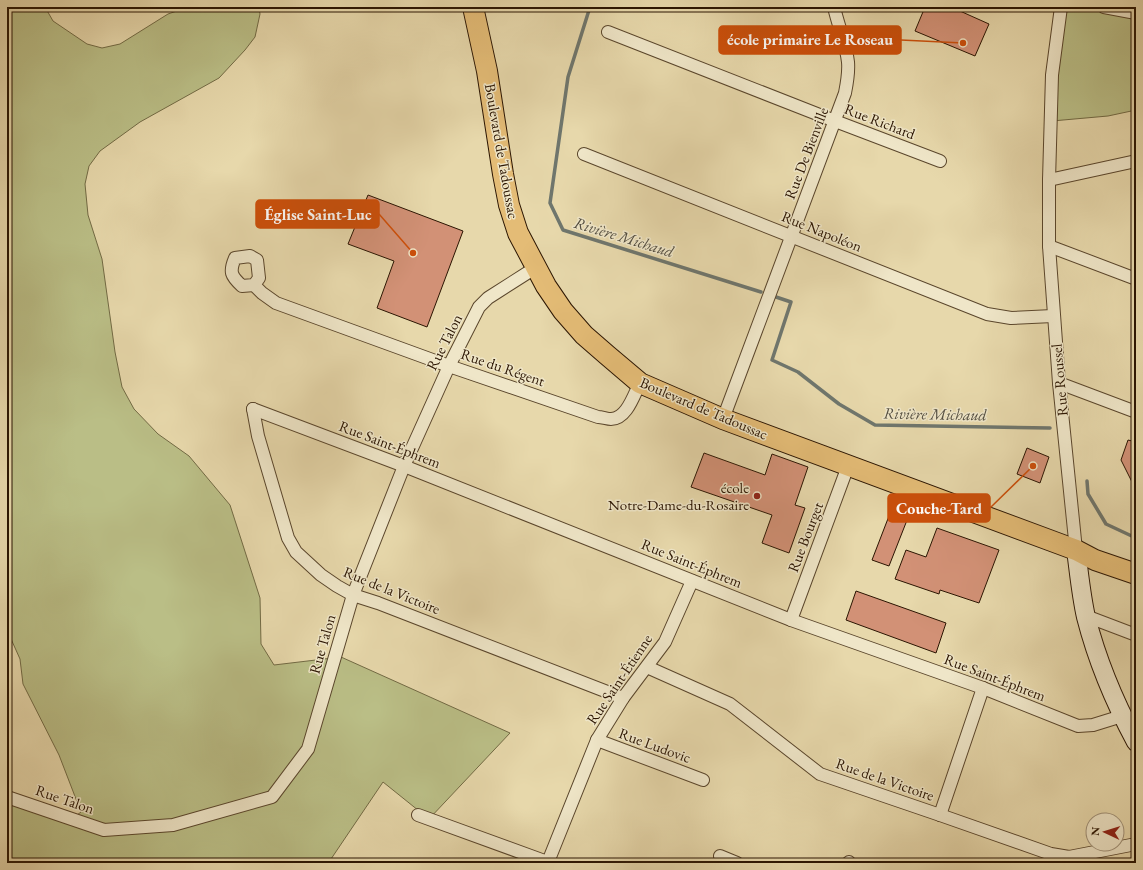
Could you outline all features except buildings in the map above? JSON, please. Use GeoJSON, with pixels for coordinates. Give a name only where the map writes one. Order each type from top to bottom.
{"type":"FeatureCollection","features":[{"type":"Feature","properties":{"kind":"main road","name":"Boulevard de Tadoussac"},"geometry":{"type":"LineString","coordinates":[[473,7],[488,71],[509,205],[518,233],[535,268],[563,312],[584,334],[640,383],[723,419],[1076,550],[1095,560],[1136,574]]}},
{"type":"Feature","properties":{"kind":"main road"},"geometry":{"type":"LineString","coordinates":[[1076,550],[1083,544],[1088,543],[1136,560]]}},
{"type":"Feature","properties":{"kind":"street","name":"Rue De Bienville"},"geometry":{"type":"LineString","coordinates":[[723,419],[846,93],[848,68],[847,52],[834,7]]}},
{"type":"Feature","properties":{"kind":"street","name":"Rue Roussel"},"geometry":{"type":"LineString","coordinates":[[1061,7],[1052,75],[1049,180],[1049,246],[1059,384],[1076,550],[1086,616],[1097,655],[1122,716],[1136,742]]}},
{"type":"Feature","properties":{"kind":"street"},"geometry":{"type":"LineString","coordinates":[[1104,7],[1136,13]]}},
{"type":"Feature","properties":{"kind":"street","name":"Rue Richard"},"geometry":{"type":"LineString","coordinates":[[608,32],[835,121],[940,160]]}},
{"type":"Feature","properties":{"kind":"street","name":"Rue Napoléon"},"geometry":{"type":"LineString","coordinates":[[584,154],[987,314],[1011,318],[1053,316]]}},
{"type":"Feature","properties":{"kind":"street"},"geometry":{"type":"LineString","coordinates":[[1049,180],[1136,161]]}},
{"type":"Feature","properties":{"kind":"street"},"geometry":{"type":"LineString","coordinates":[[1049,246],[1136,279]]}},
{"type":"Feature","properties":{"kind":"street","name":"Rue Talon"},"geometry":{"type":"LineString","coordinates":[[7,797],[104,830],[173,825],[272,797],[308,749],[353,595],[404,466],[449,366],[479,307],[488,298],[535,268]]}},
{"type":"Feature","properties":{"kind":"street","name":"Rue du Régent"},"geometry":{"type":"LineString","coordinates":[[254,285],[262,294],[276,303],[449,366],[598,417],[611,419],[618,418],[622,414],[640,383]]}},
{"type":"Feature","properties":{"kind":"street"},"geometry":{"type":"LineString","coordinates":[[1059,384],[1136,412]]}},
{"type":"Feature","properties":{"kind":"street","name":"Rue Saint-Éphrem"},"geometry":{"type":"LineString","coordinates":[[253,409],[404,466],[791,620],[983,688],[1078,726],[1093,725],[1122,716]]}},
{"type":"Feature","properties":{"kind":"street","name":"Rue de la Victoire"},"geometry":{"type":"LineString","coordinates":[[253,409],[258,436],[288,538],[296,552],[321,576],[353,595],[378,602],[623,698]]}},
{"type":"Feature","properties":{"kind":"street","name":"Rue Bourget"},"geometry":{"type":"LineString","coordinates":[[791,620],[848,466]]}},
{"type":"Feature","properties":{"kind":"street","name":"Rue Saint-Étienne"},"geometry":{"type":"LineString","coordinates":[[549,863],[597,740],[623,698],[665,642],[692,580]]}},
{"type":"Feature","properties":{"kind":"street"},"geometry":{"type":"LineString","coordinates":[[1086,616],[1136,635]]}},
{"type":"Feature","properties":{"kind":"street","name":"Rue de la Victoire"},"geometry":{"type":"LineString","coordinates":[[647,667],[730,704],[820,774],[1051,854],[1069,857],[1136,844]]}},
{"type":"Feature","properties":{"kind":"street"},"geometry":{"type":"LineString","coordinates":[[940,815],[983,688]]}},
{"type":"Feature","properties":{"kind":"street","name":"Rue Ludovic"},"geometry":{"type":"LineString","coordinates":[[597,740],[702,780]]}},
{"type":"Feature","properties":{"kind":"street"},"geometry":{"type":"LineString","coordinates":[[418,815],[549,863]]}},
{"type":"Feature","properties":{"kind":"street"},"geometry":{"type":"LineString","coordinates":[[720,856],[737,863]]}},
{"type":"Feature","properties":{"kind":"green space"},"geometry":{"type":"Polygon","coordinates":[[[7,7],[45,7],[53,21],[87,44],[102,48],[120,44],[168,14],[188,7],[259,7],[260,14],[255,37],[219,78],[140,122],[100,151],[89,166],[85,184],[88,215],[102,259],[115,352],[122,387],[134,409],[158,434],[189,456],[230,505],[260,598],[261,644],[274,665],[341,657],[510,733],[429,819],[383,782],[331,859],[335,863],[7,863],[7,796],[77,815],[81,812],[59,755],[23,684],[20,659],[7,630],[7,7]]]}},
{"type":"Feature","properties":{"kind":"green space"},"geometry":{"type":"Polygon","coordinates":[[[1066,7],[1136,7],[1136,110],[1108,116],[1052,121],[1066,7]]]}},
{"type":"Feature","properties":{"kind":"waterway","name":"Rivière Michaud"},"geometry":{"type":"LineString","coordinates":[[590,7],[568,77],[550,203],[563,230],[761,292]]}},
{"type":"Feature","properties":{"kind":"waterway","name":"Rivière Michaud"},"geometry":{"type":"LineString","coordinates":[[776,297],[791,302],[772,360],[798,372],[839,404],[875,425],[1050,428]]}},
{"type":"Feature","properties":{"kind":"waterway","name":"Rivière Michaud"},"geometry":{"type":"LineString","coordinates":[[1087,481],[1088,494],[1106,524],[1136,538]]}},
{"type":"Feature","properties":{"kind":"place","name":"école primaire Le Roseau"},"geometry":{"type":"Point","coordinates":[963,43]}},
{"type":"Feature","properties":{"kind":"place","name":"Église Saint-Luc"},"geometry":{"type":"Point","coordinates":[413,253]}},
{"type":"Feature","properties":{"kind":"place","name":"Couche-Tard"},"geometry":{"type":"Point","coordinates":[1033,466]}},
{"type":"Feature","properties":{"kind":"place","name":"école Notre-Dame-du-Rosaire"},"geometry":{"type":"Point","coordinates":[757,496]}}]}
